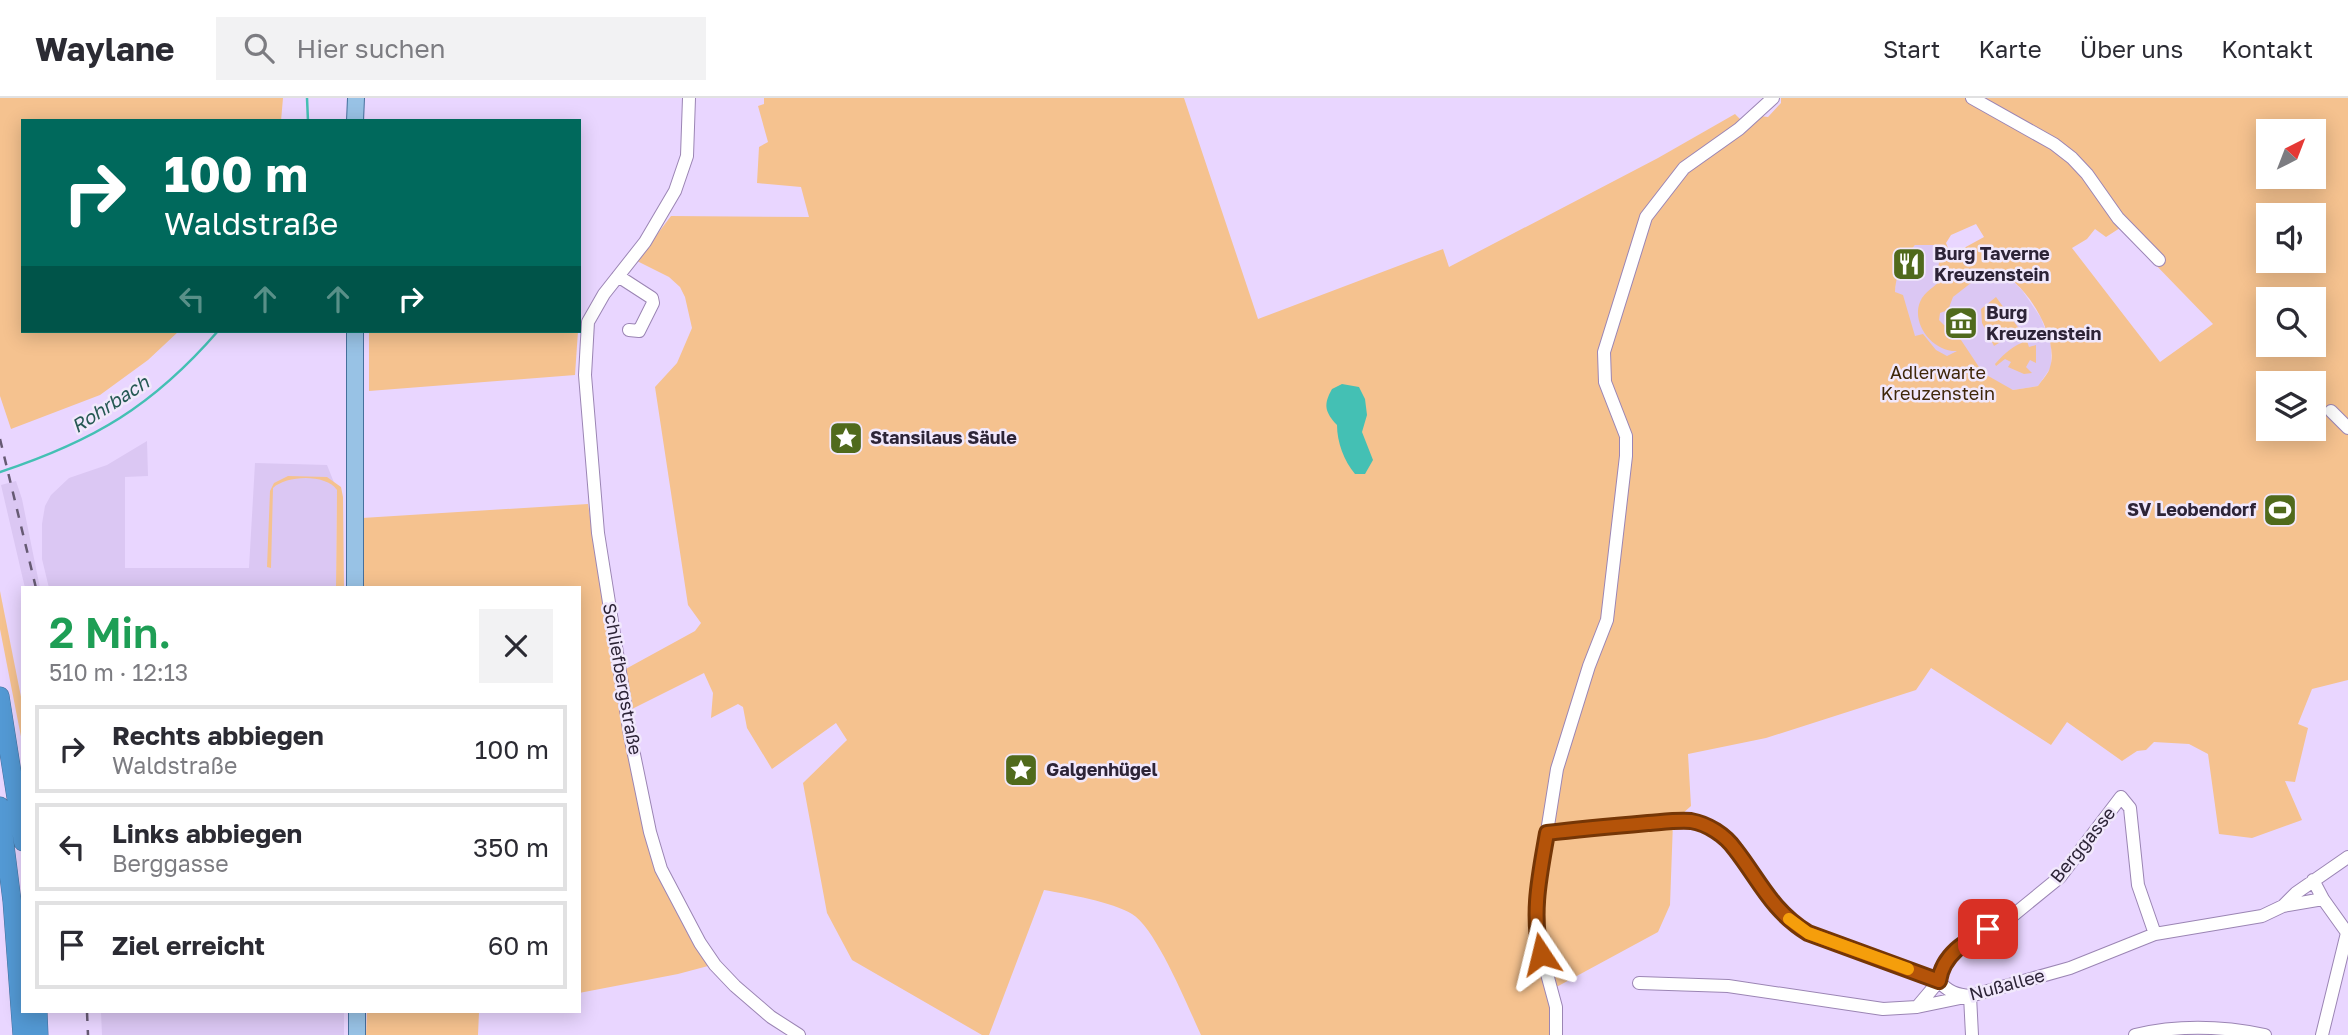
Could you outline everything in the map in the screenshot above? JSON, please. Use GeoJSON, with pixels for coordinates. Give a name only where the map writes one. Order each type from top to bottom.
{"type":"FeatureCollection","features":[{"type":"Feature","properties":{"kind":"highway"},"geometry":{"type":"LineString","coordinates":[[0,696],[21,829]]}},
{"type":"Feature","properties":{"kind":"highway"},"geometry":{"type":"LineString","coordinates":[[0,806],[12,901],[22,1035]]}},
{"type":"Feature","properties":{"kind":"highway"},"geometry":{"type":"LineString","coordinates":[[38,1013],[39,1035]]}},
{"type":"Feature","properties":{"kind":"main road"},"geometry":{"type":"LineString","coordinates":[[355,119],[356,98]]}},
{"type":"Feature","properties":{"kind":"main road"},"geometry":{"type":"LineString","coordinates":[[355,333],[355,586]]}},
{"type":"Feature","properties":{"kind":"main road"},"geometry":{"type":"LineString","coordinates":[[357,1013],[357,1035]]}},
{"type":"Feature","properties":{"kind":"street","name":"Schliefbergstraße"},"geometry":{"type":"LineString","coordinates":[[689,98],[687,156],[675,191],[645,242],[604,294],[588,322],[585,375],[598,533],[630,735],[650,832],[661,869],[700,943],[715,965],[762,1009],[799,1035]]}},
{"type":"Feature","properties":{"kind":"street"},"geometry":{"type":"LineString","coordinates":[[1972,98],[2054,144],[2072,158],[2126,226],[2159,260]]}},
{"type":"Feature","properties":{"kind":"street"},"geometry":{"type":"LineString","coordinates":[[1556,1035],[1556,1007],[1537,937],[1536,901],[1560,758],[1589,666],[1607,620],[1626,436],[1605,382],[1604,352],[1646,217],[1684,167],[1739,129],[1768,100]]}},
{"type":"Feature","properties":{"kind":"street"},"geometry":{"type":"LineString","coordinates":[[618,276],[652,298],[653,303],[639,331],[629,330]]}},
{"type":"Feature","properties":{"kind":"street"},"geometry":{"type":"LineString","coordinates":[[2331,411],[2348,428]]}},
{"type":"Feature","properties":{"kind":"street","name":"Berggasse"},"geometry":{"type":"LineString","coordinates":[[1917,1007],[1939,981],[1941,968],[1948,957],[1965,942],[2011,917],[2060,877],[2121,797],[2130,808],[2138,885],[2155,934]]}},
{"type":"Feature","properties":{"kind":"street"},"geometry":{"type":"LineString","coordinates":[[1547,833],[1690,821],[1704,824],[1728,841],[1762,890],[1794,925],[1808,933],[1939,981],[1952,992],[1970,996],[1972,1035]]}},
{"type":"Feature","properties":{"kind":"street","name":"Nußallee"},"geometry":{"type":"LineString","coordinates":[[2283,906],[2313,880],[2348,857]]}},
{"type":"Feature","properties":{"kind":"street"},"geometry":{"type":"LineString","coordinates":[[2313,880],[2347,934],[2322,1035]]}},
{"type":"Feature","properties":{"kind":"street","name":"Nußallee"},"geometry":{"type":"LineString","coordinates":[[1639,983],[1728,986],[1883,1009],[1917,1007],[1970,996],[2070,968],[2155,934],[2262,916],[2283,906],[2323,899]]}},
{"type":"Feature","properties":{"kind":"street"},"geometry":{"type":"LineString","coordinates":[[2135,1035],[2183,1027],[2247,1031],[2264,1035]]}},
{"type":"Feature","properties":{"kind":"shaded area"},"geometry":{"type":"Polygon","coordinates":[[[1915,245],[1934,245],[1939,263],[1978,280],[1995,272],[2005,274],[2022,290],[2041,318],[2051,346],[2051,367],[2038,386],[2013,390],[2007,388],[1983,373],[1966,349],[1953,419],[1914,336],[1909,318],[1895,293],[1896,276],[1903,260],[1915,245]]]}},
{"type":"Feature","properties":{"kind":"shaded area"},"geometry":{"type":"Polygon","coordinates":[[[1342,384],[1359,387],[1365,399],[1367,415],[1362,432],[1373,460],[1365,474],[1355,474],[1344,457],[1337,425],[1327,408],[1332,389],[1342,384]]]}},
{"type":"Feature","properties":{"kind":"shaded area"},"geometry":{"type":"Polygon","coordinates":[[[147,441],[148,476],[125,477],[125,568],[249,568],[255,463],[327,465],[337,490],[336,586],[49,586],[42,559],[45,506],[51,495],[69,478],[107,465],[147,441]]]}},
{"type":"Feature","properties":{"kind":"shaded area"},"geometry":{"type":"Polygon","coordinates":[[[16,481],[40,586],[25,586],[1,485],[16,481]]]}},
{"type":"Feature","properties":{"kind":"shaded area"},"geometry":{"type":"Polygon","coordinates":[[[101,1013],[344,1013],[344,1035],[102,1035],[101,1013]]]}},
{"type":"Feature","properties":{"kind":"green space"},"geometry":{"type":"Polygon","coordinates":[[[0,98],[283,98],[281,119],[21,119],[21,333],[177,333],[148,360],[100,395],[11,429],[0,396],[0,98]]]}},
{"type":"Feature","properties":{"kind":"green space","name":"Adlerwarte Kreuzenstein"},"geometry":{"type":"Polygon","coordinates":[[[764,98],[1184,98],[1258,319],[1443,249],[1449,267],[1658,158],[1735,114],[1748,127],[1760,116],[1768,117],[1781,103],[1781,98],[2348,98],[2348,680],[2312,689],[2298,724],[2308,728],[2295,782],[2285,781],[2302,820],[2252,838],[2219,834],[2208,754],[2189,744],[2154,742],[2146,750],[2137,751],[2122,761],[2067,722],[2051,745],[1931,668],[1916,690],[1766,738],[1688,754],[1691,806],[1673,822],[1670,905],[1658,932],[1549,991],[1553,1013],[1550,1035],[1201,1035],[1171,969],[1141,922],[1132,914],[1113,906],[1044,890],[989,1035],[982,1035],[852,960],[827,913],[803,783],[847,740],[836,723],[772,769],[747,728],[743,707],[738,704],[711,718],[713,693],[704,673],[628,711],[622,671],[695,631],[701,623],[688,605],[655,387],[677,363],[692,328],[680,287],[669,277],[637,261],[671,216],[809,217],[801,187],[757,183],[759,147],[768,142],[758,106],[764,104],[764,98]],[[1976,224],[1951,235],[1946,243],[1953,254],[1984,237],[1976,224]],[[2120,228],[2106,237],[2095,229],[2087,239],[2072,248],[2160,362],[2213,324],[2120,228]],[[1915,245],[1903,261],[1895,292],[1903,295],[1915,336],[1923,334],[1936,350],[1947,356],[1957,351],[1948,350],[1932,342],[1921,327],[1919,319],[1918,310],[1922,298],[1942,278],[1937,271],[1939,263],[1934,245],[1915,245]],[[1995,272],[1977,280],[1953,297],[1948,310],[1940,313],[1939,320],[1944,325],[1951,325],[1983,373],[2013,390],[2038,386],[2047,374],[2052,355],[2045,326],[2037,311],[2028,297],[2006,276],[1995,272]]]}},
{"type":"Feature","properties":{"kind":"green space"},"geometry":{"type":"Polygon","coordinates":[[[1996,297],[2020,330],[1994,346],[1982,323],[1981,309],[1996,297]]]}},
{"type":"Feature","properties":{"kind":"green space"},"geometry":{"type":"Polygon","coordinates":[[[369,333],[578,333],[575,375],[369,391],[369,333]]]}},
{"type":"Feature","properties":{"kind":"green space"},"geometry":{"type":"Polygon","coordinates":[[[2027,341],[2029,347],[2036,345],[2036,363],[2030,360],[2026,367],[2032,373],[2024,374],[2008,367],[2011,362],[2005,359],[1996,366],[2010,350],[2027,341]]]}},
{"type":"Feature","properties":{"kind":"green space"},"geometry":{"type":"Polygon","coordinates":[[[288,476],[327,477],[341,487],[344,586],[336,586],[337,490],[332,485],[316,479],[287,481],[273,488],[271,568],[267,567],[270,491],[274,483],[288,476]]]}},
{"type":"Feature","properties":{"kind":"green space"},"geometry":{"type":"Polygon","coordinates":[[[588,504],[625,738],[659,876],[691,940],[708,966],[581,993],[581,586],[362,586],[362,518],[588,504]]]}},
{"type":"Feature","properties":{"kind":"green space"},"geometry":{"type":"Polygon","coordinates":[[[0,591],[21,697],[21,737],[0,629],[0,591]]]}},
{"type":"Feature","properties":{"kind":"green space"},"geometry":{"type":"Polygon","coordinates":[[[367,1013],[479,1013],[478,1035],[366,1035],[367,1013]]]}},
{"type":"Feature","properties":{"kind":"waterway","name":"Rohrbach"},"geometry":{"type":"LineString","coordinates":[[307,98],[308,119]]}},
{"type":"Feature","properties":{"kind":"waterway","name":"Rohrbach"},"geometry":{"type":"LineString","coordinates":[[0,472],[65,447],[120,418],[170,380],[216,333]]}},
{"type":"Feature","properties":{"kind":"railway"},"geometry":{"type":"LineString","coordinates":[[0,439],[36,586]]}},
{"type":"Feature","properties":{"kind":"railway"},"geometry":{"type":"LineString","coordinates":[[87,1013],[88,1035]]}},
{"type":"Feature","properties":{"kind":"slow traffic"},"geometry":{"type":"LineString","coordinates":[[1789,919],[1808,933],[1908,969]]}},
{"type":"Feature","properties":{"kind":"place","name":"Burg Taverne Kreuzenstein"},"geometry":{"type":"Point","coordinates":[1909,264]}},
{"type":"Feature","properties":{"kind":"place","name":"Burg Kreuzenstein"},"geometry":{"type":"Point","coordinates":[1961,323]}},
{"type":"Feature","properties":{"kind":"place","name":"Stansilaus Säule"},"geometry":{"type":"Point","coordinates":[846,438]}},
{"type":"Feature","properties":{"kind":"place","name":"SV Leobendorf"},"geometry":{"type":"Point","coordinates":[2280,510]}},
{"type":"Feature","properties":{"kind":"place","name":"Galgenhügel"},"geometry":{"type":"Point","coordinates":[1021,770]}},
{"type":"Feature","properties":{"kind":"route"},"geometry":{"type":"LineString","coordinates":[[1541,954],[1535,918],[1547,833],[1690,821],[1704,824],[1728,841],[1762,890],[1794,925],[1808,933],[1939,981],[1941,968],[1948,957],[1965,942],[1988,929]]}}]}
